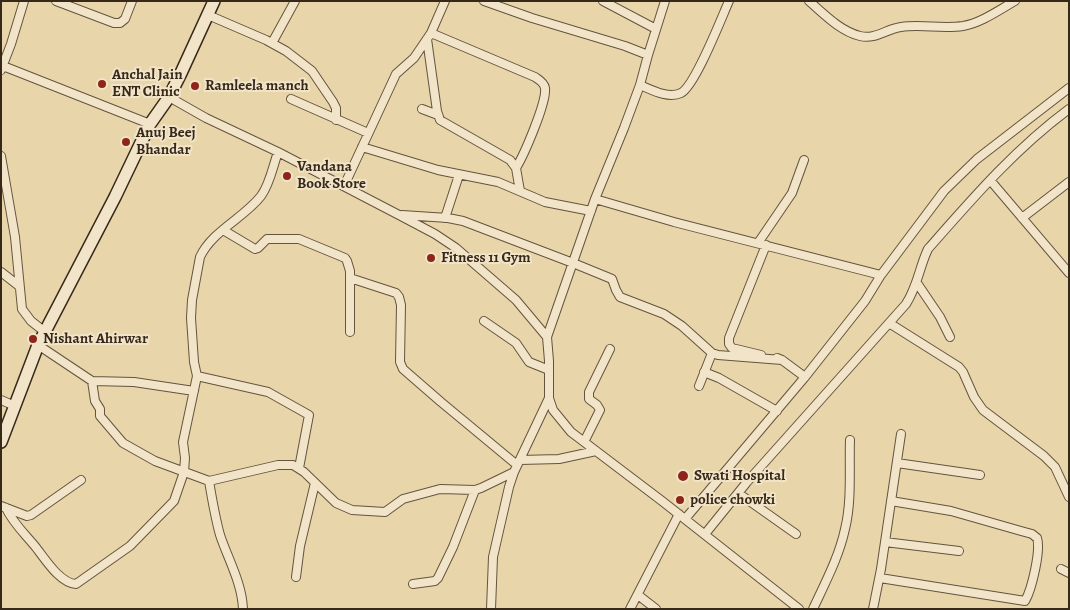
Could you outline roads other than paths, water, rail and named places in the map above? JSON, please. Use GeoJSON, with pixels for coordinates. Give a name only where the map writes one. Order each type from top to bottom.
{"type":"FeatureCollection","features":[{"type":"Feature","properties":{"kind":"main road"},"geometry":{"type":"LineString","coordinates":[[1,442],[38,345],[115,197],[150,124],[169,96],[214,1]]}},
{"type":"Feature","properties":{"kind":"street"},"geometry":{"type":"LineString","coordinates":[[24,1],[2,68],[150,124]]}},
{"type":"Feature","properties":{"kind":"street"},"geometry":{"type":"LineString","coordinates":[[56,1],[114,23],[120,23],[124,19],[132,1]]}},
{"type":"Feature","properties":{"kind":"street"},"geometry":{"type":"LineString","coordinates":[[272,43],[295,1]]}},
{"type":"Feature","properties":{"kind":"street"},"geometry":{"type":"LineString","coordinates":[[344,186],[396,74],[414,58],[429,36],[445,1]]}},
{"type":"Feature","properties":{"kind":"street"},"geometry":{"type":"LineString","coordinates":[[484,1],[532,18],[626,46],[648,55]]}},
{"type":"Feature","properties":{"kind":"street"},"geometry":{"type":"LineString","coordinates":[[603,1],[656,29]]}},
{"type":"Feature","properties":{"kind":"street"},"geometry":{"type":"LineString","coordinates":[[665,1],[640,85],[595,199],[547,338],[549,398],[552,410],[570,432],[682,516],[799,609]]}},
{"type":"Feature","properties":{"kind":"street"},"geometry":{"type":"LineString","coordinates":[[640,85],[668,95],[681,93],[687,88],[698,69],[729,1]]}},
{"type":"Feature","properties":{"kind":"street"},"geometry":{"type":"LineString","coordinates":[[809,1],[839,25],[851,32],[866,37],[899,27],[962,26],[975,22],[1015,1]]}},
{"type":"Feature","properties":{"kind":"street"},"geometry":{"type":"LineString","coordinates":[[208,15],[272,43],[312,71],[336,108],[336,120]]}},
{"type":"Feature","properties":{"kind":"street"},"geometry":{"type":"LineString","coordinates":[[429,36],[440,120],[510,160],[516,168],[520,191]]}},
{"type":"Feature","properties":{"kind":"street"},"geometry":{"type":"LineString","coordinates":[[429,36],[535,77],[542,82],[545,90],[539,115],[526,151],[516,168]]}},
{"type":"Feature","properties":{"kind":"street"},"geometry":{"type":"LineString","coordinates":[[630,609],[682,516],[777,411],[805,377],[865,301],[881,275],[944,191],[977,159],[1069,88]]}},
{"type":"Feature","properties":{"kind":"street"},"geometry":{"type":"LineString","coordinates":[[169,96],[206,118],[278,152],[435,234],[471,260],[516,300],[547,338]]}},
{"type":"Feature","properties":{"kind":"street"},"geometry":{"type":"LineString","coordinates":[[291,99],[368,133]]}},
{"type":"Feature","properties":{"kind":"street"},"geometry":{"type":"LineString","coordinates":[[422,109],[438,115]]}},
{"type":"Feature","properties":{"kind":"street"},"geometry":{"type":"LineString","coordinates":[[705,534],[738,493],[906,304],[917,283],[928,249],[990,180],[1024,146],[1069,109]]}},
{"type":"Feature","properties":{"kind":"street"},"geometry":{"type":"LineString","coordinates":[[362,147],[438,170],[498,182],[552,204],[591,211]]}},
{"type":"Feature","properties":{"kind":"street"},"geometry":{"type":"LineString","coordinates":[[4,507],[46,563],[68,582],[76,584],[130,546],[174,500],[184,472],[183,442],[197,376],[190,318],[200,257],[203,250],[223,230],[262,195],[278,152]]}},
{"type":"Feature","properties":{"kind":"street"},"geometry":{"type":"LineString","coordinates":[[1,156],[14,237],[22,309],[24,314],[45,332]]}},
{"type":"Feature","properties":{"kind":"street"},"geometry":{"type":"LineString","coordinates":[[804,160],[792,193],[762,244],[731,332],[729,344],[736,350],[782,360],[805,377]]}},
{"type":"Feature","properties":{"kind":"street"},"geometry":{"type":"LineString","coordinates":[[445,218],[458,175]]}},
{"type":"Feature","properties":{"kind":"street"},"geometry":{"type":"LineString","coordinates":[[990,180],[1069,273]]}},
{"type":"Feature","properties":{"kind":"street"},"geometry":{"type":"LineString","coordinates":[[1022,218],[1067,187]]}},
{"type":"Feature","properties":{"kind":"street"},"geometry":{"type":"LineString","coordinates":[[595,199],[881,275]]}},
{"type":"Feature","properties":{"kind":"street"},"geometry":{"type":"LineString","coordinates":[[400,215],[463,221],[612,279],[620,297],[664,314],[682,326],[712,353],[732,357],[782,360]]}},
{"type":"Feature","properties":{"kind":"street"},"geometry":{"type":"LineString","coordinates":[[223,230],[255,248],[258,248],[267,239],[271,238],[306,241],[345,258],[348,261],[350,278],[350,332]]}},
{"type":"Feature","properties":{"kind":"street"},"geometry":{"type":"LineString","coordinates":[[1,272],[19,286]]}},
{"type":"Feature","properties":{"kind":"street"},"geometry":{"type":"LineString","coordinates":[[350,278],[396,293],[401,305],[400,362],[403,368],[517,466]]}},
{"type":"Feature","properties":{"kind":"street"},"geometry":{"type":"LineString","coordinates":[[917,283],[940,317],[950,337]]}},
{"type":"Feature","properties":{"kind":"street"},"geometry":{"type":"LineString","coordinates":[[484,321],[516,343],[529,362],[549,370]]}},
{"type":"Feature","properties":{"kind":"street"},"geometry":{"type":"LineString","coordinates":[[889,323],[959,368],[983,410],[1044,456],[1056,468],[1069,497]]}},
{"type":"Feature","properties":{"kind":"street"},"geometry":{"type":"LineString","coordinates":[[38,345],[92,381],[134,382],[194,391]]}},
{"type":"Feature","properties":{"kind":"street"},"geometry":{"type":"LineString","coordinates":[[584,442],[600,410],[589,399],[589,392],[610,349]]}},
{"type":"Feature","properties":{"kind":"street"},"geometry":{"type":"LineString","coordinates":[[699,386],[712,353]]}},
{"type":"Feature","properties":{"kind":"street"},"geometry":{"type":"LineString","coordinates":[[704,372],[777,411]]}},
{"type":"Feature","properties":{"kind":"street"},"geometry":{"type":"LineString","coordinates":[[197,376],[268,392],[309,415],[299,468]]}},
{"type":"Feature","properties":{"kind":"street"},"geometry":{"type":"LineString","coordinates":[[92,381],[95,401],[100,410],[100,416],[124,443],[155,461],[209,481],[286,464],[299,468],[336,503],[345,508],[360,512],[385,512],[403,499],[440,489],[475,490],[517,466],[596,451]]}},
{"type":"Feature","properties":{"kind":"street"},"geometry":{"type":"LineString","coordinates":[[491,609],[493,557],[517,466],[549,398]]}},
{"type":"Feature","properties":{"kind":"street"},"geometry":{"type":"LineString","coordinates":[[1,400],[16,406]]}},
{"type":"Feature","properties":{"kind":"street"},"geometry":{"type":"LineString","coordinates":[[872,609],[880,578],[901,434]]}},
{"type":"Feature","properties":{"kind":"street"},"geometry":{"type":"LineString","coordinates":[[813,609],[833,566],[845,529],[848,503],[850,440]]}},
{"type":"Feature","properties":{"kind":"street"},"geometry":{"type":"LineString","coordinates":[[897,463],[980,475]]}},
{"type":"Feature","properties":{"kind":"street"},"geometry":{"type":"LineString","coordinates":[[4,507],[27,516],[32,515],[81,480]]}},
{"type":"Feature","properties":{"kind":"street"},"geometry":{"type":"LineString","coordinates":[[209,481],[220,534],[238,582],[243,609]]}},
{"type":"Feature","properties":{"kind":"street"},"geometry":{"type":"LineString","coordinates":[[296,577],[300,546],[315,483]]}},
{"type":"Feature","properties":{"kind":"street"},"geometry":{"type":"LineString","coordinates":[[414,584],[435,581],[438,578],[453,547],[475,490]]}},
{"type":"Feature","properties":{"kind":"street"},"geometry":{"type":"LineString","coordinates":[[738,493],[796,534]]}},
{"type":"Feature","properties":{"kind":"street"},"geometry":{"type":"LineString","coordinates":[[880,578],[1025,600],[1031,584],[1038,546],[1037,538],[1032,534],[951,511],[891,502]]}},
{"type":"Feature","properties":{"kind":"street"},"geometry":{"type":"LineString","coordinates":[[885,542],[959,551]]}},
{"type":"Feature","properties":{"kind":"street"},"geometry":{"type":"LineString","coordinates":[[1061,569],[1069,573]]}},
{"type":"Feature","properties":{"kind":"street"},"geometry":{"type":"LineString","coordinates":[[638,595],[656,609]]}},
{"type":"Feature","properties":{"kind":"place","name":"Anchal Jain ENT Clinic"},"geometry":{"type":"Point","coordinates":[102,84]}},
{"type":"Feature","properties":{"kind":"place","name":"Ramleela manch"},"geometry":{"type":"Point","coordinates":[195,86]}},
{"type":"Feature","properties":{"kind":"place","name":"Anuj Beej Bhandar"},"geometry":{"type":"Point","coordinates":[126,142]}},
{"type":"Feature","properties":{"kind":"place","name":"Vandana Book Store"},"geometry":{"type":"Point","coordinates":[287,176]}},
{"type":"Feature","properties":{"kind":"place","name":"Fitness 11 Gym"},"geometry":{"type":"Point","coordinates":[431,258]}},
{"type":"Feature","properties":{"kind":"place","name":"Nishant Ahirwar"},"geometry":{"type":"Point","coordinates":[33,339]}},
{"type":"Feature","properties":{"kind":"place","name":"Swati Hospital"},"geometry":{"type":"Point","coordinates":[683,476]}},
{"type":"Feature","properties":{"kind":"place","name":"police chowki"},"geometry":{"type":"Point","coordinates":[680,500]}}]}
